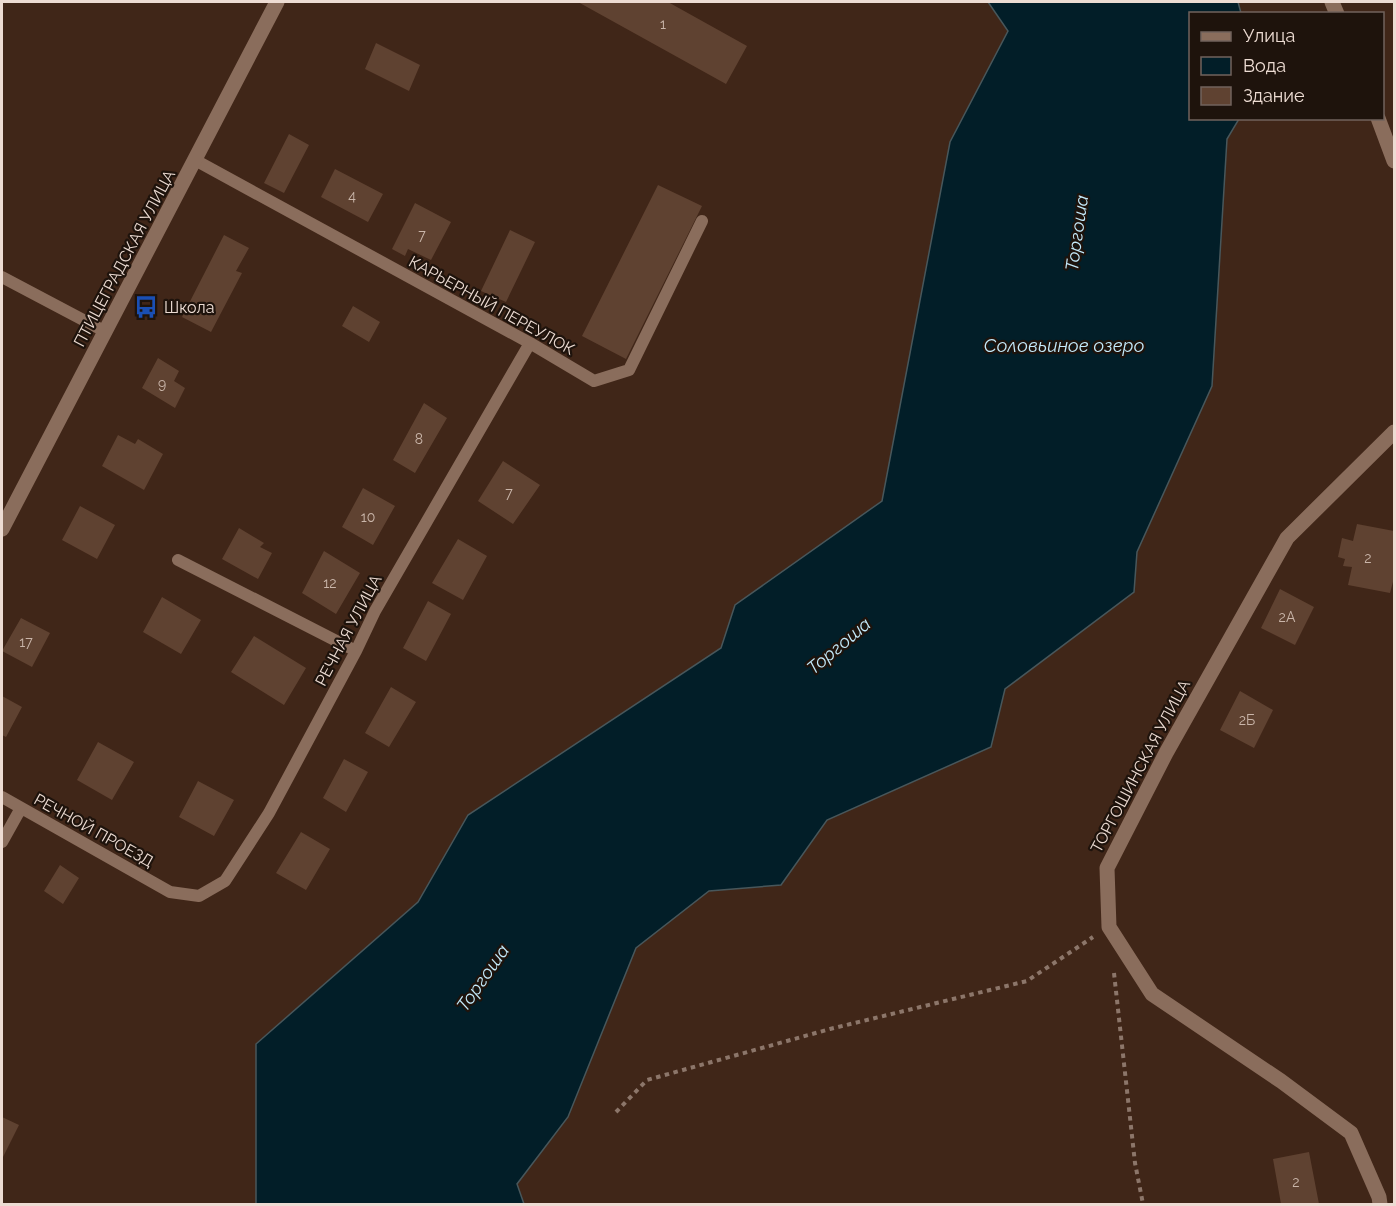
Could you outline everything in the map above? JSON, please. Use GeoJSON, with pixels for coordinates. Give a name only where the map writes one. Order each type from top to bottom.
{"type":"FeatureCollection","features":[{"type":"Feature","properties":{"kind":"street","name":"ПТИЦЕГРАДСКАЯ УЛИЦА"},"geometry":{"type":"LineString","coordinates":[[2,529],[277,2]]}},
{"type":"Feature","properties":{"kind":"street"},"geometry":{"type":"LineString","coordinates":[[1379,120],[1395,162]]}},
{"type":"Feature","properties":{"kind":"street","name":"ТОРГОШИНСКАЯ УЛИЦА"},"geometry":{"type":"LineString","coordinates":[[1108,927],[1107,868],[1166,753],[1287,538],[1395,432]]}},
{"type":"Feature","properties":{"kind":"street"},"geometry":{"type":"LineString","coordinates":[[1108,927],[1152,994],[1281,1081],[1351,1133],[1380,1204]]}},
{"type":"Feature","properties":{"kind":"lane","name":"КАРЬЕРНЫЙ ПЕРЕУЛОК"},"geometry":{"type":"LineString","coordinates":[[195,160],[594,381],[629,370],[702,221]]}},
{"type":"Feature","properties":{"kind":"lane"},"geometry":{"type":"LineString","coordinates":[[2,277],[106,332]]}},
{"type":"Feature","properties":{"kind":"lane","name":"РЕЧНАЯ УЛИЦА"},"geometry":{"type":"LineString","coordinates":[[170,892],[199,896],[225,881],[269,813],[375,611],[530,344]]}},
{"type":"Feature","properties":{"kind":"lane"},"geometry":{"type":"LineString","coordinates":[[178,560],[356,651]]}},
{"type":"Feature","properties":{"kind":"lane","name":"РЕЧНОЙ ПРОЕЗД"},"geometry":{"type":"LineString","coordinates":[[2,797],[170,892]]}},
{"type":"Feature","properties":{"kind":"lane"},"geometry":{"type":"LineString","coordinates":[[2,842],[21,808]]}},
{"type":"Feature","properties":{"kind":"path"},"geometry":{"type":"LineString","coordinates":[[616,1112],[647,1080],[830,1029],[1027,981],[1108,927]]}},
{"type":"Feature","properties":{"kind":"path"},"geometry":{"type":"LineString","coordinates":[[1113,962],[1135,1163],[1143,1204]]}},
{"type":"Feature","properties":{"kind":"water","name":"Соловьиное озеро"},"geometry":{"type":"Polygon","coordinates":[[[988,2],[1238,2],[1241,12],[1189,12],[1189,120],[1238,120],[1227,139],[1212,386],[1137,552],[1134,592],[1005,689],[991,747],[827,820],[781,885],[709,891],[636,948],[568,1117],[517,1184],[524,1204],[256,1204],[256,1044],[418,902],[468,815],[721,648],[735,605],[882,501],[950,142],[1008,31],[988,2]]]}},
{"type":"Feature","properties":{"kind":"building"},"geometry":{"type":"Polygon","coordinates":[[[578,2],[668,2],[747,46],[726,84],[578,2]]]}},
{"type":"Feature","properties":{"kind":"building"},"geometry":{"type":"Polygon","coordinates":[[[376,43],[420,65],[409,91],[365,69],[376,43]]]}},
{"type":"Feature","properties":{"kind":"building"},"geometry":{"type":"Polygon","coordinates":[[[289,134],[309,145],[284,193],[264,183],[289,134]]]}},
{"type":"Feature","properties":{"kind":"building"},"geometry":{"type":"Polygon","coordinates":[[[335,169],[383,194],[368,222],[321,197],[335,169]]]}},
{"type":"Feature","properties":{"kind":"building"},"geometry":{"type":"Polygon","coordinates":[[[658,185],[702,206],[626,359],[582,336],[658,185]]]}},
{"type":"Feature","properties":{"kind":"building"},"geometry":{"type":"Polygon","coordinates":[[[415,203],[451,222],[431,260],[408,249],[405,256],[392,249],[415,203]]]}},
{"type":"Feature","properties":{"kind":"building"},"geometry":{"type":"Polygon","coordinates":[[[510,230],[535,242],[506,302],[481,291],[510,230]]]}},
{"type":"Feature","properties":{"kind":"building"},"geometry":{"type":"Polygon","coordinates":[[[224,235],[249,248],[236,271],[242,273],[211,332],[182,317],[224,235]]]}},
{"type":"Feature","properties":{"kind":"building"},"geometry":{"type":"Polygon","coordinates":[[[353,306],[380,322],[369,342],[342,326],[353,306]]]}},
{"type":"Feature","properties":{"kind":"building"},"geometry":{"type":"Polygon","coordinates":[[[158,358],[179,371],[174,381],[185,388],[175,408],[142,388],[158,358]]]}},
{"type":"Feature","properties":{"kind":"building"},"geometry":{"type":"Polygon","coordinates":[[[424,403],[447,418],[415,473],[393,460],[424,403]]]}},
{"type":"Feature","properties":{"kind":"building"},"geometry":{"type":"Polygon","coordinates":[[[118,435],[135,444],[138,439],[163,454],[144,490],[102,466],[118,435]]]}},
{"type":"Feature","properties":{"kind":"building"},"geometry":{"type":"Polygon","coordinates":[[[503,461],[540,485],[513,524],[478,501],[503,461]]]}},
{"type":"Feature","properties":{"kind":"building"},"geometry":{"type":"Polygon","coordinates":[[[363,488],[395,506],[373,545],[342,527],[363,488]]]}},
{"type":"Feature","properties":{"kind":"building"},"geometry":{"type":"Polygon","coordinates":[[[80,506],[115,525],[97,559],[62,540],[80,506]]]}},
{"type":"Feature","properties":{"kind":"building"},"geometry":{"type":"Polygon","coordinates":[[[1357,524],[1394,531],[1394,578],[1390,593],[1348,585],[1352,567],[1343,566],[1345,559],[1338,557],[1342,538],[1353,541],[1357,524]]]}},
{"type":"Feature","properties":{"kind":"building"},"geometry":{"type":"Polygon","coordinates":[[[239,528],[264,543],[260,547],[272,553],[258,579],[222,559],[239,528]]]}},
{"type":"Feature","properties":{"kind":"building"},"geometry":{"type":"Polygon","coordinates":[[[458,539],[487,556],[463,600],[432,583],[458,539]]]}},
{"type":"Feature","properties":{"kind":"building"},"geometry":{"type":"Polygon","coordinates":[[[324,551],[360,573],[336,614],[302,593],[324,551]]]}},
{"type":"Feature","properties":{"kind":"building"},"geometry":{"type":"Polygon","coordinates":[[[1280,589],[1314,607],[1295,645],[1261,628],[1280,589]]]}},
{"type":"Feature","properties":{"kind":"building"},"geometry":{"type":"Polygon","coordinates":[[[162,597],[201,620],[181,654],[143,632],[162,597]]]}},
{"type":"Feature","properties":{"kind":"building"},"geometry":{"type":"Polygon","coordinates":[[[428,601],[451,614],[426,661],[403,648],[428,601]]]}},
{"type":"Feature","properties":{"kind":"building"},"geometry":{"type":"Polygon","coordinates":[[[21,618],[50,633],[32,667],[2,651],[21,618]]]}},
{"type":"Feature","properties":{"kind":"building"},"geometry":{"type":"Polygon","coordinates":[[[254,636],[306,668],[284,705],[231,672],[254,636]]]}},
{"type":"Feature","properties":{"kind":"building"},"geometry":{"type":"Polygon","coordinates":[[[391,687],[416,702],[389,747],[365,733],[391,687]]]}},
{"type":"Feature","properties":{"kind":"building"},"geometry":{"type":"Polygon","coordinates":[[[1240,691],[1273,710],[1254,748],[1220,730],[1240,691]]]}},
{"type":"Feature","properties":{"kind":"building"},"geometry":{"type":"Polygon","coordinates":[[[2,696],[22,707],[6,737],[2,735],[2,696]]]}},
{"type":"Feature","properties":{"kind":"building"},"geometry":{"type":"Polygon","coordinates":[[[98,742],[134,762],[112,800],[77,780],[98,742]]]}},
{"type":"Feature","properties":{"kind":"building"},"geometry":{"type":"Polygon","coordinates":[[[344,759],[368,772],[346,812],[323,798],[344,759]]]}},
{"type":"Feature","properties":{"kind":"building"},"geometry":{"type":"Polygon","coordinates":[[[198,781],[234,800],[214,836],[179,817],[198,781]]]}},
{"type":"Feature","properties":{"kind":"building"},"geometry":{"type":"Polygon","coordinates":[[[301,832],[330,849],[306,890],[276,873],[301,832]]]}},
{"type":"Feature","properties":{"kind":"building"},"geometry":{"type":"Polygon","coordinates":[[[60,865],[79,878],[63,904],[44,891],[60,865]]]}},
{"type":"Feature","properties":{"kind":"building"},"geometry":{"type":"Polygon","coordinates":[[[2,1117],[19,1125],[2,1159],[2,1117]]]}},
{"type":"Feature","properties":{"kind":"building"},"geometry":{"type":"Polygon","coordinates":[[[1309,1152],[1319,1204],[1281,1204],[1273,1159],[1309,1152]]]}},
{"type":"Feature","properties":{"kind":"place","name":"Школа"},"geometry":{"type":"Point","coordinates":[146,307]}},
{"type":"Feature","properties":{"kind":"water label","name":"Торгоша"},"geometry":{"type":"Point","coordinates":[1077,233]}},
{"type":"Feature","properties":{"kind":"water label","name":"Торгоша"},"geometry":{"type":"Point","coordinates":[839,646]}},
{"type":"Feature","properties":{"kind":"water label","name":"Торгоша"},"geometry":{"type":"Point","coordinates":[483,978]}}]}
